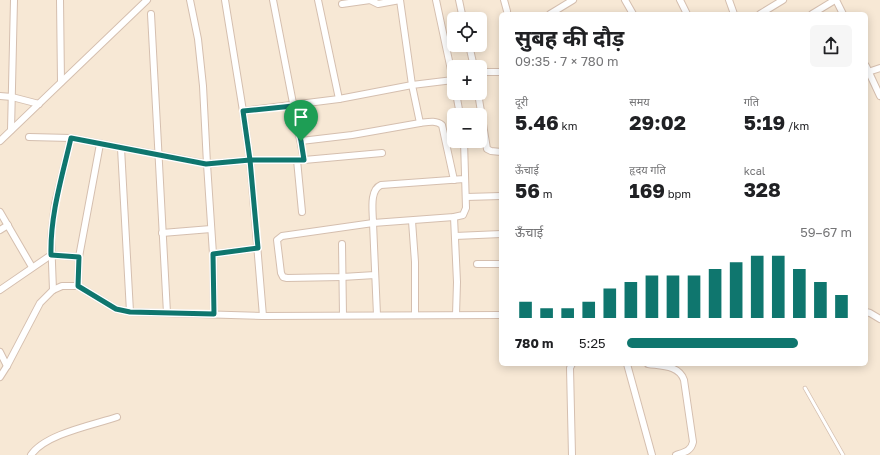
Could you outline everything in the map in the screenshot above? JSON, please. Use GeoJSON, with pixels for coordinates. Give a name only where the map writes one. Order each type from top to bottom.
{"type":"FeatureCollection","features":[{"type":"Feature","properties":{"kind":"street"},"geometry":{"type":"LineString","coordinates":[[11,130],[14,0]]}},
{"type":"Feature","properties":{"kind":"street"},"geometry":{"type":"LineString","coordinates":[[60,0],[61,82]]}},
{"type":"Feature","properties":{"kind":"street"},"geometry":{"type":"LineString","coordinates":[[0,141],[147,0]]}},
{"type":"Feature","properties":{"kind":"street"},"geometry":{"type":"LineString","coordinates":[[190,0],[198,39],[203,86],[206,164],[213,254],[214,314]]}},
{"type":"Feature","properties":{"kind":"street"},"geometry":{"type":"LineString","coordinates":[[225,0],[250,160],[263,316]]}},
{"type":"Feature","properties":{"kind":"street"},"geometry":{"type":"LineString","coordinates":[[273,0],[304,160]]}},
{"type":"Feature","properties":{"kind":"street"},"geometry":{"type":"LineString","coordinates":[[318,0],[339,100]]}},
{"type":"Feature","properties":{"kind":"street"},"geometry":{"type":"LineString","coordinates":[[342,4],[370,0],[378,4],[400,0],[412,85],[420,123]]}},
{"type":"Feature","properties":{"kind":"street"},"geometry":{"type":"LineString","coordinates":[[436,0],[449,60]]}},
{"type":"Feature","properties":{"kind":"street"},"geometry":{"type":"LineString","coordinates":[[459,0],[462,12]]}},
{"type":"Feature","properties":{"kind":"street"},"geometry":{"type":"LineString","coordinates":[[504,0],[507,11]]}},
{"type":"Feature","properties":{"kind":"street"},"geometry":{"type":"LineString","coordinates":[[553,12],[573,0]]}},
{"type":"Feature","properties":{"kind":"street"},"geometry":{"type":"LineString","coordinates":[[624,0],[632,12]]}},
{"type":"Feature","properties":{"kind":"street"},"geometry":{"type":"LineString","coordinates":[[680,0],[686,12]]}},
{"type":"Feature","properties":{"kind":"street"},"geometry":{"type":"LineString","coordinates":[[729,0],[733,12]]}},
{"type":"Feature","properties":{"kind":"street"},"geometry":{"type":"LineString","coordinates":[[763,12],[783,0]]}},
{"type":"Feature","properties":{"kind":"street"},"geometry":{"type":"LineString","coordinates":[[815,12],[836,0],[842,12]]}},
{"type":"Feature","properties":{"kind":"street"},"geometry":{"type":"LineString","coordinates":[[150,14],[167,313]]}},
{"type":"Feature","properties":{"kind":"street"},"geometry":{"type":"LineString","coordinates":[[868,69],[880,68]]}},
{"type":"Feature","properties":{"kind":"street"},"geometry":{"type":"LineString","coordinates":[[868,71],[880,96]]}},
{"type":"Feature","properties":{"kind":"street"},"geometry":{"type":"LineString","coordinates":[[487,72],[499,72]]}},
{"type":"Feature","properties":{"kind":"street"},"geometry":{"type":"LineString","coordinates":[[243,111],[339,100],[412,85],[447,82]]}},
{"type":"Feature","properties":{"kind":"street"},"geometry":{"type":"LineString","coordinates":[[0,96],[12,97],[39,104]]}},
{"type":"Feature","properties":{"kind":"street"},"geometry":{"type":"LineString","coordinates":[[479,100],[487,149],[491,152],[499,152]]}},
{"type":"Feature","properties":{"kind":"street"},"geometry":{"type":"LineString","coordinates":[[301,141],[352,135],[420,123],[439,122],[442,125],[454,180]]}},
{"type":"Feature","properties":{"kind":"street"},"geometry":{"type":"LineString","coordinates":[[29,136],[71,138],[206,164],[250,160],[304,160],[382,153]]}},
{"type":"Feature","properties":{"kind":"street"},"geometry":{"type":"LineString","coordinates":[[53,290],[51,237],[56,204],[71,138]]}},
{"type":"Feature","properties":{"kind":"street"},"geometry":{"type":"LineString","coordinates":[[78,286],[79,257],[100,144]]}},
{"type":"Feature","properties":{"kind":"street"},"geometry":{"type":"LineString","coordinates":[[121,148],[130,312]]}},
{"type":"Feature","properties":{"kind":"street"},"geometry":{"type":"LineString","coordinates":[[375,275],[287,278],[280,273],[278,240],[282,236],[373,223],[454,217],[463,214],[466,212],[464,148]]}},
{"type":"Feature","properties":{"kind":"street"},"geometry":{"type":"LineString","coordinates":[[297,160],[302,212]]}},
{"type":"Feature","properties":{"kind":"street"},"geometry":{"type":"LineString","coordinates":[[377,315],[373,194],[377,187],[381,185],[464,179]]}},
{"type":"Feature","properties":{"kind":"street"},"geometry":{"type":"LineString","coordinates":[[466,197],[499,196]]}},
{"type":"Feature","properties":{"kind":"street"},"geometry":{"type":"LineString","coordinates":[[0,212],[32,267]]}},
{"type":"Feature","properties":{"kind":"street"},"geometry":{"type":"LineString","coordinates":[[454,217],[457,282],[456,315]]}},
{"type":"Feature","properties":{"kind":"street"},"geometry":{"type":"LineString","coordinates":[[412,221],[415,315]]}},
{"type":"Feature","properties":{"kind":"street"},"geometry":{"type":"LineString","coordinates":[[0,230],[8,225]]}},
{"type":"Feature","properties":{"kind":"street"},"geometry":{"type":"LineString","coordinates":[[162,233],[211,229]]}},
{"type":"Feature","properties":{"kind":"street"},"geometry":{"type":"LineString","coordinates":[[455,236],[499,234]]}},
{"type":"Feature","properties":{"kind":"street"},"geometry":{"type":"LineString","coordinates":[[342,244],[343,315]]}},
{"type":"Feature","properties":{"kind":"street"},"geometry":{"type":"LineString","coordinates":[[213,254],[258,248]]}},
{"type":"Feature","properties":{"kind":"street"},"geometry":{"type":"LineString","coordinates":[[0,290],[51,255],[79,257]]}},
{"type":"Feature","properties":{"kind":"street"},"geometry":{"type":"LineString","coordinates":[[477,264],[499,264]]}},
{"type":"Feature","properties":{"kind":"street"},"geometry":{"type":"LineString","coordinates":[[0,377],[40,303],[53,290],[62,286],[78,286],[116,309],[130,312],[263,316],[499,314]]}},
{"type":"Feature","properties":{"kind":"street"},"geometry":{"type":"LineString","coordinates":[[868,313],[880,319]]}},
{"type":"Feature","properties":{"kind":"street"},"geometry":{"type":"LineString","coordinates":[[0,352],[7,366]]}},
{"type":"Feature","properties":{"kind":"street"},"geometry":{"type":"LineString","coordinates":[[571,366],[572,455]]}},
{"type":"Feature","properties":{"kind":"street"},"geometry":{"type":"LineString","coordinates":[[628,366],[652,455]]}},
{"type":"Feature","properties":{"kind":"street"},"geometry":{"type":"LineString","coordinates":[[663,366],[671,367],[679,371],[684,380],[694,442],[692,447],[688,450],[676,455]]}},
{"type":"Feature","properties":{"kind":"street"},"geometry":{"type":"LineString","coordinates":[[31,455],[34,450],[48,440],[117,417]]}},
{"type":"Feature","properties":{"kind":"lane"},"geometry":{"type":"LineString","coordinates":[[805,388],[844,455]]}},
{"type":"Feature","properties":{"kind":"shaded area"},"geometry":{"type":"Polygon","coordinates":[[[0,0],[880,0],[880,455],[0,455],[0,0]]]}},
{"type":"Feature","properties":{"kind":"route"},"geometry":{"type":"LineString","coordinates":[[301,141],[293,106],[243,111],[250,160],[258,248],[213,254],[214,314],[130,312],[116,309],[78,286],[79,257],[51,255],[51,237],[56,204],[71,138],[206,164],[250,160],[304,160],[301,141]]}}]}
